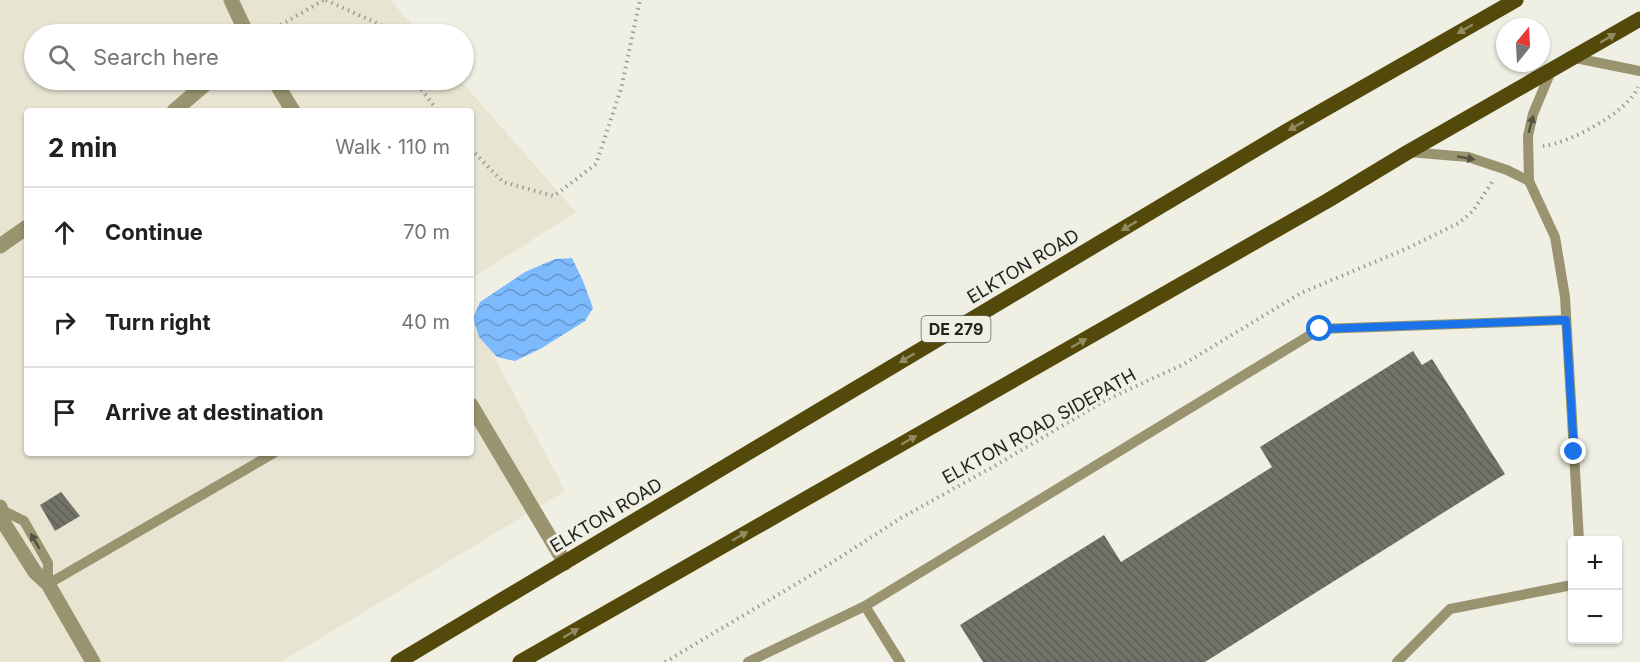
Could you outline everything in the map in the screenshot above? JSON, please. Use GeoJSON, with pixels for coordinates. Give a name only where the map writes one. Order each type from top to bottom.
{"type":"FeatureCollection","features":[{"type":"Feature","properties":{"kind":"main road","name":"ELKTON ROAD"},"geometry":{"type":"LineString","coordinates":[[398,662],[1285,132],[1516,0]]}},
{"type":"Feature","properties":{"kind":"main road"},"geometry":{"type":"LineString","coordinates":[[520,662],[1327,201],[1640,19]]}},
{"type":"Feature","properties":{"kind":"street"},"geometry":{"type":"LineString","coordinates":[[231,0],[242,24]]}},
{"type":"Feature","properties":{"kind":"street"},"geometry":{"type":"LineString","coordinates":[[177,108],[198,90]]}},
{"type":"Feature","properties":{"kind":"street"},"geometry":{"type":"LineString","coordinates":[[280,90],[291,108]]}},
{"type":"Feature","properties":{"kind":"street"},"geometry":{"type":"LineString","coordinates":[[0,246],[24,229]]}},
{"type":"Feature","properties":{"kind":"street"},"geometry":{"type":"LineString","coordinates":[[474,410],[565,562]]}},
{"type":"Feature","properties":{"kind":"street"},"geometry":{"type":"LineString","coordinates":[[1,508],[5,525],[35,572],[48,584],[93,662]]}},
{"type":"Feature","properties":{"kind":"lane"},"geometry":{"type":"LineString","coordinates":[[1575,58],[1640,71]]}},
{"type":"Feature","properties":{"kind":"lane"},"geometry":{"type":"LineString","coordinates":[[1551,71],[1533,114],[1527,136],[1529,181],[1555,237],[1565,297],[1580,536]]}},
{"type":"Feature","properties":{"kind":"lane"},"geometry":{"type":"LineString","coordinates":[[1408,152],[1468,158],[1507,170],[1529,181]]}},
{"type":"Feature","properties":{"kind":"lane"},"geometry":{"type":"LineString","coordinates":[[748,662],[865,606],[1320,329],[1566,320]]}},
{"type":"Feature","properties":{"kind":"lane"},"geometry":{"type":"LineString","coordinates":[[48,584],[269,456]]}},
{"type":"Feature","properties":{"kind":"lane"},"geometry":{"type":"LineString","coordinates":[[1396,662],[1450,609],[1568,586]]}},
{"type":"Feature","properties":{"kind":"lane"},"geometry":{"type":"LineString","coordinates":[[865,606],[900,662]]}},
{"type":"Feature","properties":{"kind":"path"},"geometry":{"type":"LineString","coordinates":[[283,24],[325,0],[379,24]]}},
{"type":"Feature","properties":{"kind":"path"},"geometry":{"type":"LineString","coordinates":[[474,152],[503,183],[554,196],[596,164],[621,89],[640,0]]}},
{"type":"Feature","properties":{"kind":"path"},"geometry":{"type":"LineString","coordinates":[[1548,146],[1590,129],[1617,112],[1634,97],[1638,84]]}},
{"type":"Feature","properties":{"kind":"path"},"geometry":{"type":"LineString","coordinates":[[422,90],[436,108]]}},
{"type":"Feature","properties":{"kind":"path","name":"ELKTON ROAD SIDEPATH"},"geometry":{"type":"LineString","coordinates":[[665,662],[828,565],[901,518],[1106,400],[1184,364],[1301,293],[1408,248],[1459,223],[1473,211],[1490,187]]}},
{"type":"Feature","properties":{"kind":"shaded area"},"geometry":{"type":"Polygon","coordinates":[[[0,0],[390,0],[412,24],[24,24],[24,90],[469,90],[576,212],[474,277],[474,108],[24,108],[24,456],[474,456],[474,318],[565,491],[281,662],[0,662],[0,0]]]}},
{"type":"Feature","properties":{"kind":"water"},"geometry":{"type":"Polygon","coordinates":[[[572,258],[593,308],[585,321],[542,348],[515,361],[497,357],[479,337],[474,321],[480,302],[525,272],[555,259],[572,258]]]}},
{"type":"Feature","properties":{"kind":"building"},"geometry":{"type":"Polygon","coordinates":[[[1413,351],[1422,365],[1432,359],[1505,474],[1205,662],[983,662],[960,625],[1104,535],[1121,562],[1272,467],[1260,447],[1413,351]]]}},
{"type":"Feature","properties":{"kind":"building"},"geometry":{"type":"Polygon","coordinates":[[[61,492],[80,516],[55,531],[40,505],[61,492]]]}},
{"type":"Feature","properties":{"kind":"route"},"geometry":{"type":"LineString","coordinates":[[1320,329],[1566,320],[1574,452]]}}]}
